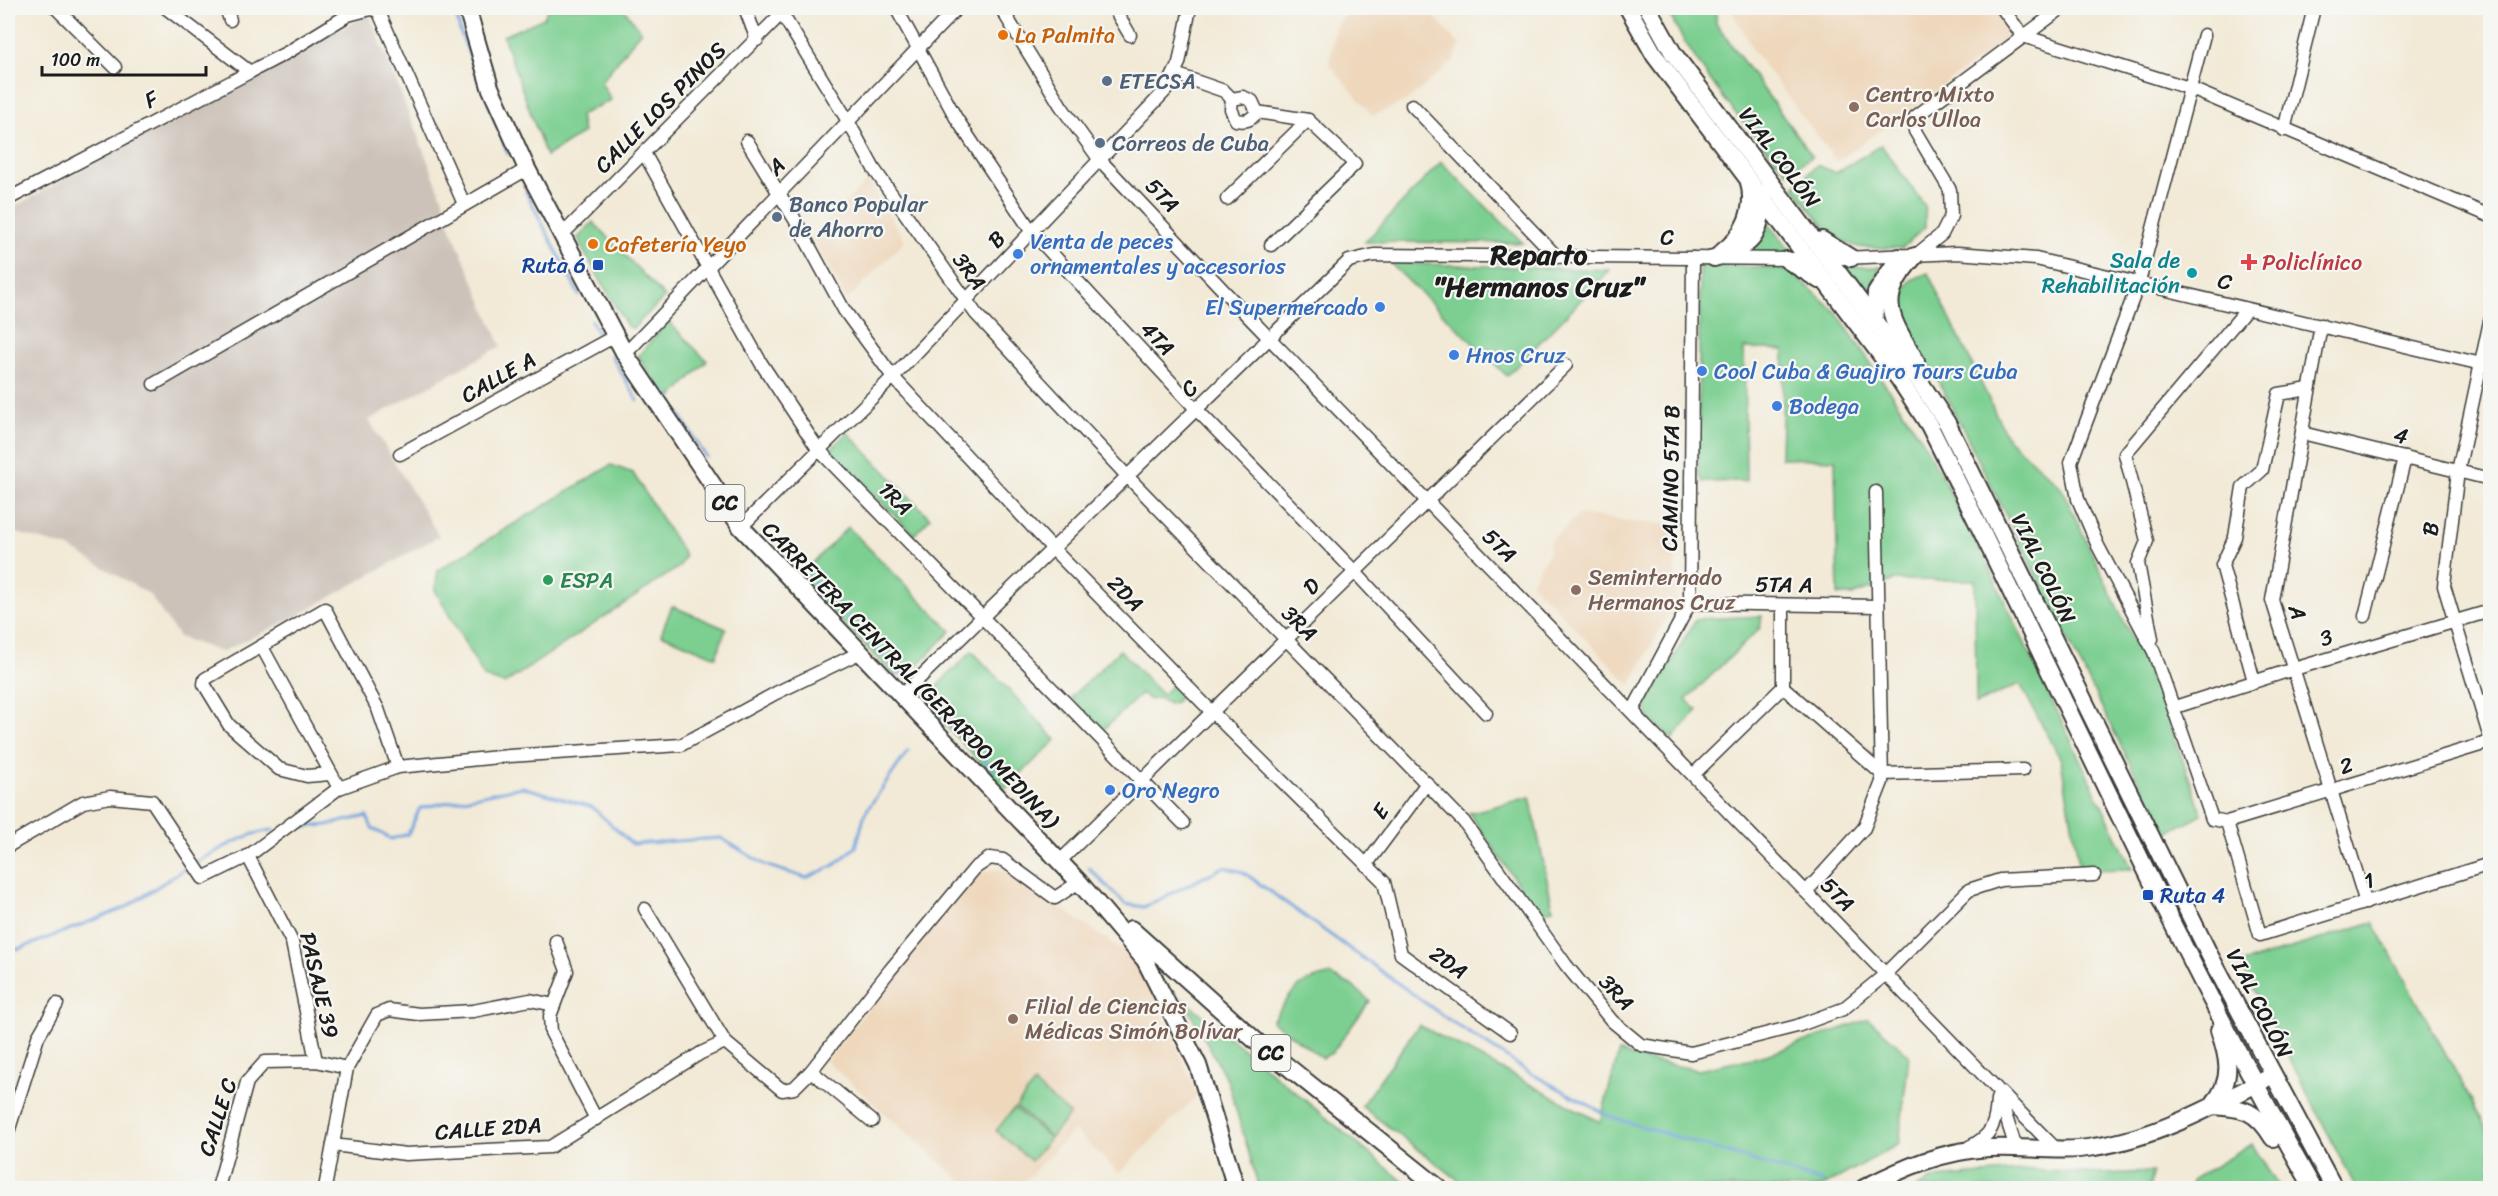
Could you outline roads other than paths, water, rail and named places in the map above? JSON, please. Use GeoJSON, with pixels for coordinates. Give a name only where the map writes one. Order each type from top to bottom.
{"type":"FeatureCollection","features":[{"type":"Feature","properties":{"kind":"main road","name":"CARRETERA CENTRAL (GERARDO MEDINA)"},"geometry":{"type":"LineString","coordinates":[[467,8],[490,87],[526,169],[625,354],[741,527],[1108,914]]}},
{"type":"Feature","properties":{"kind":"main road","name":"VIAL COLÓN"},"geometry":{"type":"LineString","coordinates":[[1628,8],[1656,56],[1872,343],[1929,425],[2185,946],[2311,1188]]}},
{"type":"Feature","properties":{"kind":"main road","name":"VIAL COLÓN"},"geometry":{"type":"LineString","coordinates":[[1648,8],[1673,53],[1874,319],[1947,423],[2272,1076],[2334,1188]]}},
{"type":"Feature","properties":{"kind":"main road"},"geometry":{"type":"LineString","coordinates":[[1714,258],[1741,250],[1754,238],[1762,217],[1768,180]]}},
{"type":"Feature","properties":{"kind":"main road"},"geometry":{"type":"LineString","coordinates":[[1714,258],[1737,238],[1749,217],[1752,199],[1749,181]]}},
{"type":"Feature","properties":{"kind":"main road"},"geometry":{"type":"LineString","coordinates":[[1793,212],[1828,246],[1851,258]]}},
{"type":"Feature","properties":{"kind":"main road"},"geometry":{"type":"LineString","coordinates":[[1872,343],[1876,293],[1907,256]]}},
{"type":"Feature","properties":{"kind":"main road"},"geometry":{"type":"LineString","coordinates":[[1907,256],[1891,288],[1890,301],[1893,320],[1934,391],[1947,423]]}},
{"type":"Feature","properties":{"kind":"main road"},"geometry":{"type":"LineString","coordinates":[[1787,260],[1832,289]]}},
{"type":"Feature","properties":{"kind":"main road","name":"CC"},"geometry":{"type":"LineString","coordinates":[[1108,914],[1146,960],[1198,1065],[1236,1188]]}},
{"type":"Feature","properties":{"kind":"main road","name":"CC"},"geometry":{"type":"LineString","coordinates":[[1108,914],[1126,925],[1257,1042],[1439,1188]]}},
{"type":"Feature","properties":{"kind":"main road"},"geometry":{"type":"LineString","coordinates":[[2185,946],[2212,1010],[2230,1065],[2225,1087],[2212,1106]]}},
{"type":"Feature","properties":{"kind":"main road"},"geometry":{"type":"LineString","coordinates":[[1864,1188],[1906,1166],[1944,1153],[2016,1148],[2093,1148],[2151,1135],[2272,1076]]}},
{"type":"Feature","properties":{"kind":"main road"},"geometry":{"type":"LineString","coordinates":[[2212,1106],[2236,1108],[2263,1121],[2281,1152],[2311,1188]]}},
{"type":"Feature","properties":{"kind":"street"},"geometry":{"type":"LineString","coordinates":[[56,8],[115,67]]}},
{"type":"Feature","properties":{"kind":"street"},"geometry":{"type":"LineString","coordinates":[[166,8],[250,72]]}},
{"type":"Feature","properties":{"kind":"street"},"geometry":{"type":"LineString","coordinates":[[226,8],[230,20]]}},
{"type":"Feature","properties":{"kind":"street"},"geometry":{"type":"LineString","coordinates":[[745,8],[757,40]]}},
{"type":"Feature","properties":{"kind":"street","name":"4TA"},"geometry":{"type":"LineString","coordinates":[[896,8],[956,118],[1032,232],[1197,410],[1486,713]]}},
{"type":"Feature","properties":{"kind":"street","name":"A"},"geometry":{"type":"LineString","coordinates":[[625,354],[957,8]]}},
{"type":"Feature","properties":{"kind":"street","name":"5TA"},"geometry":{"type":"LineString","coordinates":[[1001,8],[1061,106],[1099,159],[1426,500],[2055,1148]]}},
{"type":"Feature","properties":{"kind":"street"},"geometry":{"type":"LineString","coordinates":[[1114,8],[1130,35]]}},
{"type":"Feature","properties":{"kind":"street","name":"B"},"geometry":{"type":"LineString","coordinates":[[741,527],[893,377],[1166,90],[1175,74],[1190,8]]}},
{"type":"Feature","properties":{"kind":"street"},"geometry":{"type":"LineString","coordinates":[[2002,8],[2023,36],[2188,88],[2490,216]]}},
{"type":"Feature","properties":{"kind":"street"},"geometry":{"type":"LineString","coordinates":[[1907,256],[1942,234],[1951,216],[1950,190],[1915,131],[1915,117],[2062,8]]}},
{"type":"Feature","properties":{"kind":"street"},"geometry":{"type":"LineString","coordinates":[[2284,130],[2314,8]]}},
{"type":"Feature","properties":{"kind":"street"},"geometry":{"type":"LineString","coordinates":[[378,9],[464,204]]}},
{"type":"Feature","properties":{"kind":"street","name":"F"},"geometry":{"type":"LineString","coordinates":[[8,199],[288,52],[348,15],[378,9]]}},
{"type":"Feature","properties":{"kind":"street","name":"CALLE LOS PINOS"},"geometry":{"type":"LineString","coordinates":[[562,235],[784,11]]}},
{"type":"Feature","properties":{"kind":"street","name":"3RA"},"geometry":{"type":"LineString","coordinates":[[784,11],[874,169],[966,301],[1128,477],[1464,822],[1571,971],[1612,1021],[1641,1045],[1691,1053],[1797,1026],[1843,1009],[1885,973],[1969,890],[2000,880],[2094,875]]}},
{"type":"Feature","properties":{"kind":"street"},"geometry":{"type":"LineString","coordinates":[[2175,707],[2154,652],[2098,546],[2078,499],[2072,462],[2139,282],[2188,88],[2204,35]]}},
{"type":"Feature","properties":{"kind":"street"},"geometry":{"type":"LineString","coordinates":[[1175,74],[1224,90],[1232,99],[1231,110],[1236,120],[1245,122],[1252,119],[1257,112]]}},
{"type":"Feature","properties":{"kind":"street"},"geometry":{"type":"LineString","coordinates":[[1232,99],[1244,97],[1252,100],[1257,112]]}},
{"type":"Feature","properties":{"kind":"street"},"geometry":{"type":"LineString","coordinates":[[1412,105],[1557,257]]}},
{"type":"Feature","properties":{"kind":"street"},"geometry":{"type":"LineString","coordinates":[[1257,112],[1308,120],[1355,164],[1271,245]]}},
{"type":"Feature","properties":{"kind":"street"},"geometry":{"type":"LineString","coordinates":[[1227,199],[1308,120]]}},
{"type":"Feature","properties":{"kind":"street","name":"2DA"},"geometry":{"type":"LineString","coordinates":[[747,141],[779,192],[844,310],[893,377],[1053,549],[1212,712],[1384,882],[1401,954],[1510,1033]]}},
{"type":"Feature","properties":{"kind":"street","name":"1RA"},"geometry":{"type":"LineString","coordinates":[[644,153],[761,363],[818,449],[1183,823]]}},
{"type":"Feature","properties":{"kind":"street"},"geometry":{"type":"LineString","coordinates":[[154,384],[526,169]]}},
{"type":"Feature","properties":{"kind":"street","name":"C"},"geometry":{"type":"LineString","coordinates":[[900,697],[1349,261],[1374,255],[1787,260],[1957,253],[2036,259],[2486,364]]}},
{"type":"Feature","properties":{"kind":"street","name":"CAMINO 5TA B"},"geometry":{"type":"LineString","coordinates":[[1640,719],[1633,710],[1690,603],[1693,258]]}},
{"type":"Feature","properties":{"kind":"street"},"geometry":{"type":"LineString","coordinates":[[2154,652],[2138,563],[2147,541],[2126,453],[2247,309]]}},
{"type":"Feature","properties":{"kind":"street","name":"B"},"geometry":{"type":"LineString","coordinates":[[2490,321],[2486,364],[2458,471],[2444,586],[2490,740]]}},
{"type":"Feature","properties":{"kind":"street","name":"A"},"geometry":{"type":"LineString","coordinates":[[2320,325],[2272,600],[2333,790],[2366,903]]}},
{"type":"Feature","properties":{"kind":"street","name":"CALLE A"},"geometry":{"type":"LineString","coordinates":[[400,454],[615,336]]}},
{"type":"Feature","properties":{"kind":"street","name":"D"},"geometry":{"type":"LineString","coordinates":[[1059,861],[1566,365]]}},
{"type":"Feature","properties":{"kind":"street"},"geometry":{"type":"LineString","coordinates":[[2254,681],[2222,565],[2235,537],[2243,487],[2262,470],[2279,394],[2310,389]]}},
{"type":"Feature","properties":{"kind":"street","name":"4"},"geometry":{"type":"LineString","coordinates":[[2302,433],[2490,479]]}},
{"type":"Feature","properties":{"kind":"street"},"geometry":{"type":"LineString","coordinates":[[2365,616],[2405,458]]}},
{"type":"Feature","properties":{"kind":"street"},"geometry":{"type":"LineString","coordinates":[[1806,892],[1864,828],[1882,782],[1876,492]]}},
{"type":"Feature","properties":{"kind":"street","name":"5TA A"},"geometry":{"type":"LineString","coordinates":[[1690,603],[1877,606]]}},
{"type":"Feature","properties":{"kind":"street"},"geometry":{"type":"LineString","coordinates":[[1693,775],[1783,687],[1783,605]]}},
{"type":"Feature","properties":{"kind":"street"},"geometry":{"type":"LineString","coordinates":[[330,774],[307,776],[279,769],[229,725],[204,684],[205,679],[325,609],[378,709],[398,767]]}},
{"type":"Feature","properties":{"kind":"street","name":"3"},"geometry":{"type":"LineString","coordinates":[[2175,707],[2454,620],[2490,611]]}},
{"type":"Feature","properties":{"kind":"street"},"geometry":{"type":"LineString","coordinates":[[262,647],[339,788]]}},
{"type":"Feature","properties":{"kind":"street"},"geometry":{"type":"LineString","coordinates":[[8,846],[83,802],[110,797],[152,801],[203,878],[248,856],[339,788],[398,767],[509,756],[681,746],[776,693],[859,653]]}},
{"type":"Feature","properties":{"kind":"street"},"geometry":{"type":"LineString","coordinates":[[1783,687],[1882,774],[2023,771]]}},
{"type":"Feature","properties":{"kind":"street","name":"2"},"geometry":{"type":"LineString","coordinates":[[2175,707],[2212,819],[2227,822],[2490,740]]}},
{"type":"Feature","properties":{"kind":"street","name":"E"},"geometry":{"type":"LineString","coordinates":[[1366,865],[1427,783]]}},
{"type":"Feature","properties":{"kind":"street","name":"1"},"geometry":{"type":"LineString","coordinates":[[2227,822],[2260,935],[2490,864]]}},
{"type":"Feature","properties":{"kind":"street","name":"PASAJE 39"},"geometry":{"type":"LineString","coordinates":[[248,856],[292,942],[316,1061]]}},
{"type":"Feature","properties":{"kind":"street"},"geometry":{"type":"LineString","coordinates":[[645,909],[725,1042],[782,1090],[794,1088],[811,1071],[890,970],[975,868],[990,858],[1003,860],[1055,898],[1079,882]]}},
{"type":"Feature","properties":{"kind":"street"},"geometry":{"type":"LineString","coordinates":[[556,941],[567,971],[550,1016],[551,1032],[596,1119]]}},
{"type":"Feature","properties":{"kind":"street"},"geometry":{"type":"LineString","coordinates":[[325,1188],[347,1068],[377,1015],[389,1010],[419,1014],[473,1011],[530,1000],[554,1005]]}},
{"type":"Feature","properties":{"kind":"street"},"geometry":{"type":"LineString","coordinates":[[8,1132],[38,1037],[57,1004]]}},
{"type":"Feature","properties":{"kind":"street","name":"CALLE 2DA"},"geometry":{"type":"LineString","coordinates":[[333,1144],[406,1154],[550,1147],[701,1053],[725,1042]]}},
{"type":"Feature","properties":{"kind":"street"},"geometry":{"type":"LineString","coordinates":[[316,1061],[347,1068]]}},
{"type":"Feature","properties":{"kind":"street","name":"CALLE C"},"geometry":{"type":"LineString","coordinates":[[218,1188],[247,1082],[265,1062],[316,1061]]}},
{"type":"Feature","properties":{"kind":"street"},"geometry":{"type":"LineString","coordinates":[[811,1071],[872,1121]]}},
{"type":"Feature","properties":{"kind":"street"},"geometry":{"type":"LineString","coordinates":[[1960,1151],[1985,1139],[1996,1122],[1997,1089]]}},
{"type":"Feature","properties":{"kind":"street","name":"5TA"},"geometry":{"type":"LineString","coordinates":[[1997,1089],[2016,1148]]}},
{"type":"Feature","properties":{"kind":"waterway"},"geometry":{"type":"LineString","coordinates":[[455,8],[460,31],[481,85]]}},
{"type":"Feature","properties":{"kind":"waterway"},"geometry":{"type":"LineString","coordinates":[[486,97],[508,154]]}},
{"type":"Feature","properties":{"kind":"waterway"},"geometry":{"type":"LineString","coordinates":[[526,192],[579,295]]}},
{"type":"Feature","properties":{"kind":"waterway"},"geometry":{"type":"LineString","coordinates":[[591,320],[600,337]]}},
{"type":"Feature","properties":{"kind":"waterway"},"geometry":{"type":"LineString","coordinates":[[611,355],[638,401]]}},
{"type":"Feature","properties":{"kind":"waterway"},"geometry":{"type":"LineString","coordinates":[[665,391],[706,457]]}},
{"type":"Feature","properties":{"kind":"waterway"},"geometry":{"type":"LineString","coordinates":[[804,572],[903,677]]}},
{"type":"Feature","properties":{"kind":"waterway"},"geometry":{"type":"LineString","coordinates":[[927,701],[994,770]]}},
{"type":"Feature","properties":{"kind":"waterway"},"geometry":{"type":"LineString","coordinates":[[293,828],[327,825],[367,816],[372,828],[391,839],[408,834],[420,808],[522,787],[592,807],[632,844],[721,838],[765,865],[806,878],[833,866],[856,847],[865,813],[908,751]]}},
{"type":"Feature","properties":{"kind":"waterway"},"geometry":{"type":"LineString","coordinates":[[195,863],[243,838],[274,830]]}},
{"type":"Feature","properties":{"kind":"waterway"},"geometry":{"type":"LineString","coordinates":[[8,948],[19,949],[125,908],[189,866]]}},
{"type":"Feature","properties":{"kind":"waterway"},"geometry":{"type":"LineString","coordinates":[[1089,868],[1125,904],[1144,907],[1224,867],[1243,872],[1449,1020],[1532,1074],[1611,1117],[1823,1182]]}},
{"type":"Feature","properties":{"kind":"place","name":"La Palmita"},"geometry":{"type":"Point","coordinates":[1003,35]}},
{"type":"Feature","properties":{"kind":"place","name":"ETECSA"},"geometry":{"type":"Point","coordinates":[1107,81]}},
{"type":"Feature","properties":{"kind":"place","name":"Centro Mixto Carlos Ulloa"},"geometry":{"type":"Point","coordinates":[1854,107]}},
{"type":"Feature","properties":{"kind":"place","name":"Correos de Cuba"},"geometry":{"type":"Point","coordinates":[1100,143]}},
{"type":"Feature","properties":{"kind":"place","name":"Banco Popular de Ahorro"},"geometry":{"type":"Point","coordinates":[777,217]}},
{"type":"Feature","properties":{"kind":"place","name":"Cafetería Yeyo"},"geometry":{"type":"Point","coordinates":[593,244]}},
{"type":"Feature","properties":{"kind":"place","name":"Venta de peces ornamentales y accesorios"},"geometry":{"type":"Point","coordinates":[1018,254]}},
{"type":"Feature","properties":{"kind":"place","name":"Policlínico"},"geometry":{"type":"Point","coordinates":[2249,262]}},
{"type":"Feature","properties":{"kind":"place","name":"Ruta 6"},"geometry":{"type":"Point","coordinates":[598,265]}},
{"type":"Feature","properties":{"kind":"place","name":"Sala de Rehabilitación"},"geometry":{"type":"Point","coordinates":[2192,273]}},
{"type":"Feature","properties":{"kind":"place","name":"El Supermercado"},"geometry":{"type":"Point","coordinates":[1380,307]}},
{"type":"Feature","properties":{"kind":"place","name":"Hnos Cruz"},"geometry":{"type":"Point","coordinates":[1454,355]}},
{"type":"Feature","properties":{"kind":"place","name":"Cool Cuba & Guajiro Tours Cuba"},"geometry":{"type":"Point","coordinates":[1702,371]}},
{"type":"Feature","properties":{"kind":"place","name":"Bodega"},"geometry":{"type":"Point","coordinates":[1777,406]}},
{"type":"Feature","properties":{"kind":"place","name":"ESPA"},"geometry":{"type":"Point","coordinates":[548,580]}},
{"type":"Feature","properties":{"kind":"place","name":"Seminternado Hermanos Cruz"},"geometry":{"type":"Point","coordinates":[1576,590]}},
{"type":"Feature","properties":{"kind":"place","name":"Oro Negro"},"geometry":{"type":"Point","coordinates":[1110,790]}},
{"type":"Feature","properties":{"kind":"place","name":"Ruta 4"},"geometry":{"type":"Point","coordinates":[2148,895]}},
{"type":"Feature","properties":{"kind":"place","name":"Filial de Ciencias Médicas Simón Bolívar"},"geometry":{"type":"Point","coordinates":[1013,1019]}},
{"type":"Feature","properties":{"kind":"district","name":"Reparto \"Hermanos Cruz\""},"geometry":{"type":"Point","coordinates":[1539,270]}}]}
